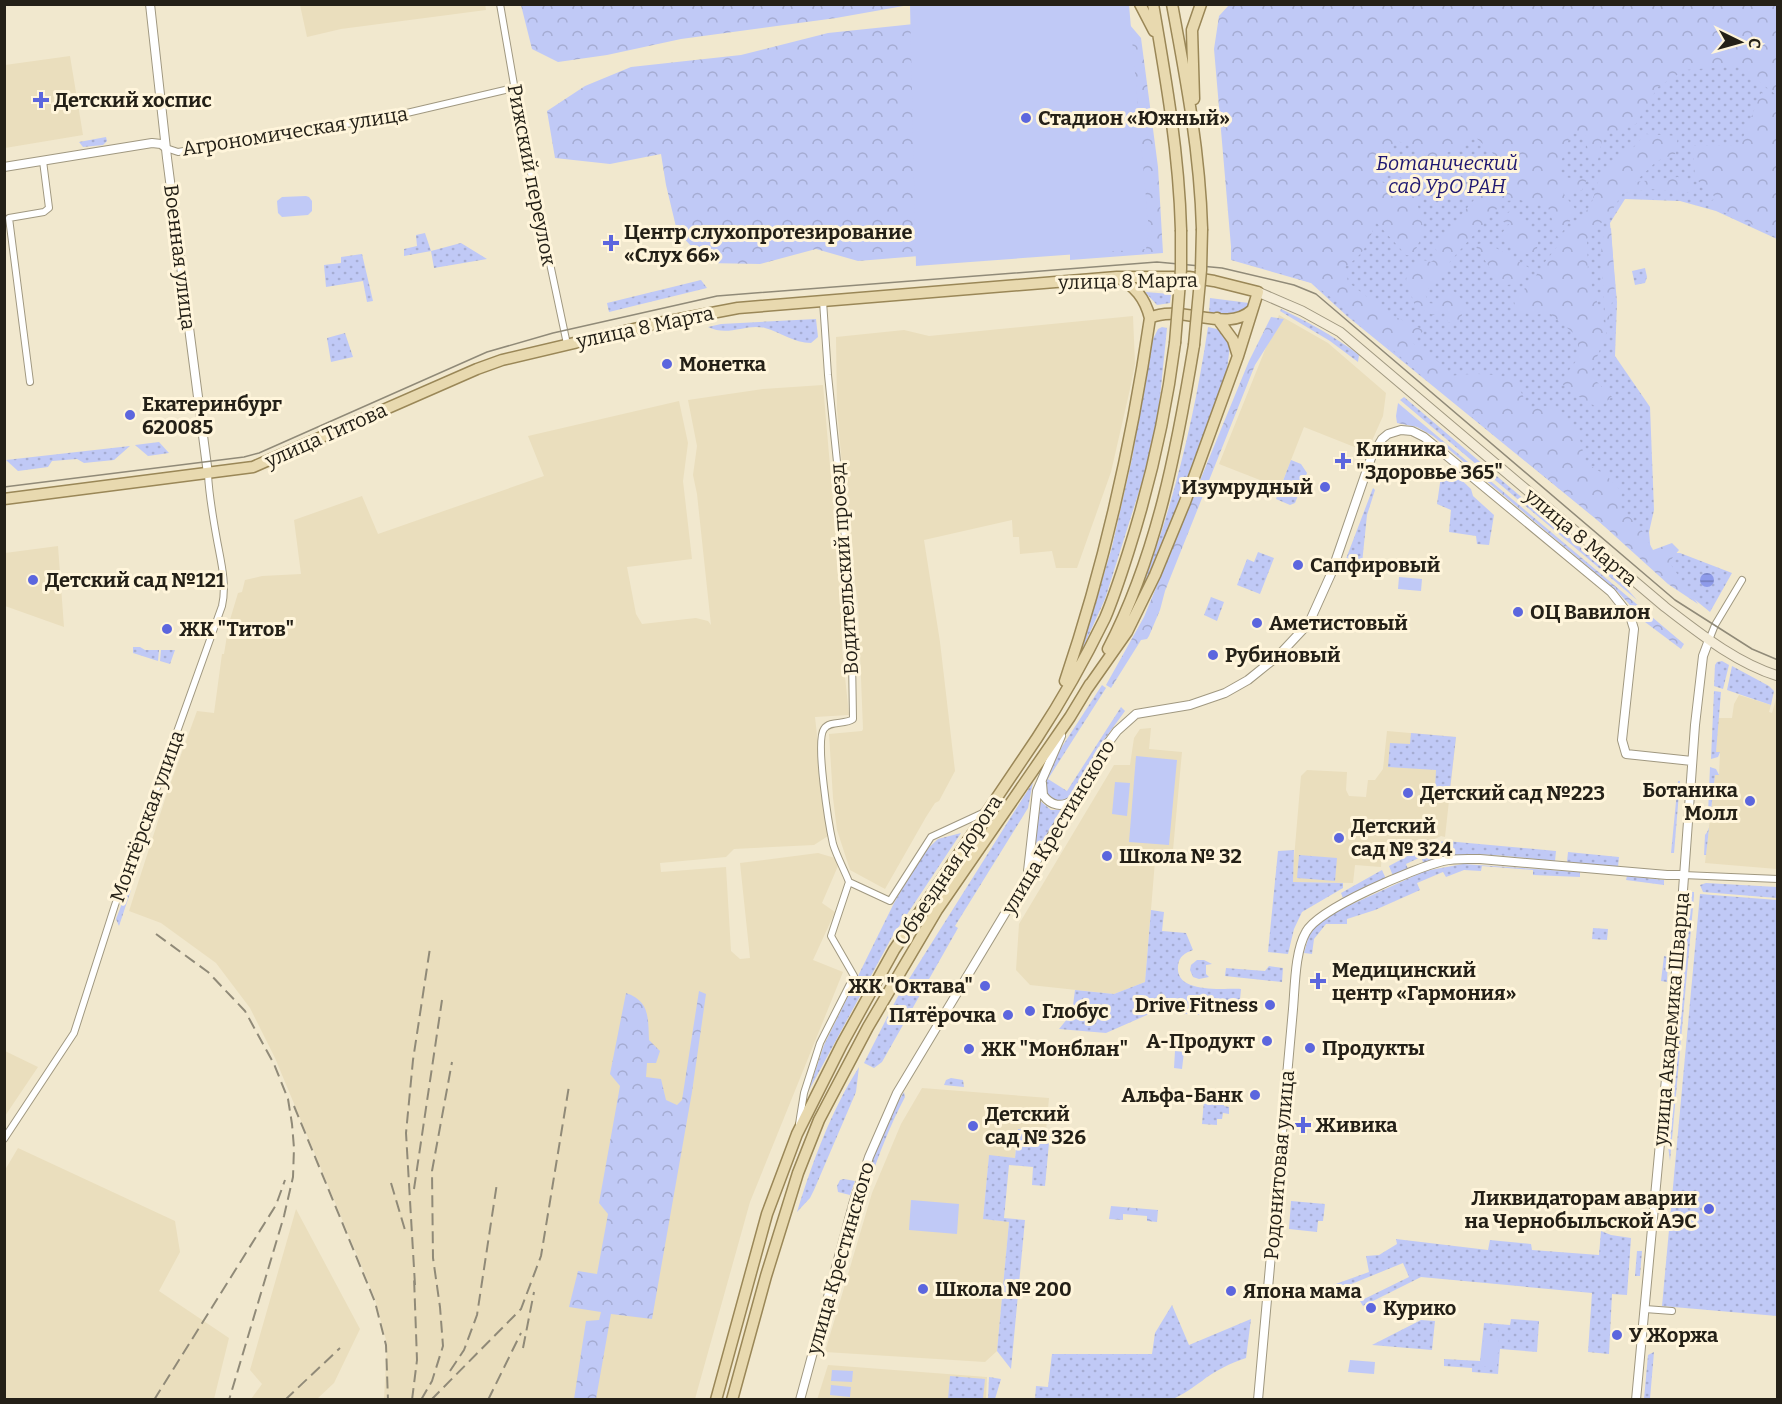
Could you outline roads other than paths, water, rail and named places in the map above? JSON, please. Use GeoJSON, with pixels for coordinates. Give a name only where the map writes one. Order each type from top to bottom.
{"type":"FeatureCollection","features":[{"type":"Feature","properties":{"kind":"main road"},"geometry":{"type":"LineString","coordinates":[[1140,4],[1159,42]]}},
{"type":"Feature","properties":{"kind":"main road"},"geometry":{"type":"LineString","coordinates":[[1153,4],[1159,42]]}},
{"type":"Feature","properties":{"kind":"main road"},"geometry":{"type":"LineString","coordinates":[[1172,4],[1196,144]]}},
{"type":"Feature","properties":{"kind":"main road"},"geometry":{"type":"LineString","coordinates":[[1196,144],[1191,44],[1192,30],[1201,4]]}},
{"type":"Feature","properties":{"kind":"main road","name":"Объездная дорога"},"geometry":{"type":"LineString","coordinates":[[716,1400],[767,1214],[797,1134],[842,1044],[894,950],[1055,710],[1105,617],[1125,561],[1160,435],[1170,387],[1179,299],[1180,189],[1176,146],[1159,42]]}},
{"type":"Feature","properties":{"kind":"main road","name":"Объездная дорога"},"geometry":{"type":"LineString","coordinates":[[732,1400],[781,1227],[798,1173],[819,1120],[868,1027],[937,910],[1070,717],[1121,623],[1151,538],[1178,441],[1194,345],[1201,270],[1202,229],[1201,187],[1196,144]]}},
{"type":"Feature","properties":{"kind":"main road"},"geometry":{"type":"LineString","coordinates":[[1055,710],[1086,615],[1128,451],[1150,318],[1145,302],[1135,288],[1117,277]]}},
{"type":"Feature","properties":{"kind":"main road","name":"улица 8 Марта"},"geometry":{"type":"LineString","coordinates":[[567,344],[720,310],[1117,277],[1189,277],[1258,292],[1302,311],[1340,332],[1665,608],[1709,640],[1744,661],[1778,676]]}},
{"type":"Feature","properties":{"kind":"main road"},"geometry":{"type":"LineString","coordinates":[[1087,688],[1127,632],[1155,575],[1185,502],[1238,356],[1258,292]]}},
{"type":"Feature","properties":{"kind":"main road"},"geometry":{"type":"LineString","coordinates":[[1150,318],[1166,313],[1243,318],[1252,310]]}},
{"type":"Feature","properties":{"kind":"main road"},"geometry":{"type":"LineString","coordinates":[[1216,318],[1233,340],[1238,356]]}},
{"type":"Feature","properties":{"kind":"main road","name":"улица Титова"},"geometry":{"type":"LineString","coordinates":[[4,499],[243,469],[260,464],[477,369],[567,344]]}},
{"type":"Feature","properties":{"kind":"street","name":"Военная улица"},"geometry":{"type":"LineString","coordinates":[[150,4],[208,474]]}},
{"type":"Feature","properties":{"kind":"street","name":"Рижский переулок"},"geometry":{"type":"LineString","coordinates":[[500,4],[514,86],[567,344]]}},
{"type":"Feature","properties":{"kind":"street","name":"Агрономическая улица"},"geometry":{"type":"LineString","coordinates":[[4,167],[152,142],[178,152],[362,122],[494,93],[514,86]]}},
{"type":"Feature","properties":{"kind":"street"},"geometry":{"type":"LineString","coordinates":[[30,382],[9,218],[44,212],[49,208],[43,161]]}},
{"type":"Feature","properties":{"kind":"street","name":"Водительский проезд"},"geometry":{"type":"LineString","coordinates":[[824,301],[828,375],[850,597],[853,718],[850,722],[829,725],[823,730],[820,743],[827,811],[834,846],[849,882]]}},
{"type":"Feature","properties":{"kind":"street","name":"улица Крестинского"},"geometry":{"type":"LineString","coordinates":[[800,1400],[869,1157],[897,1094],[1027,876],[1117,731],[1136,714],[1190,705],[1225,693],[1248,680],[1279,656],[1309,623],[1331,574],[1371,458],[1382,439],[1388,434],[1401,430],[1412,431],[1435,446],[1611,592],[1630,616],[1634,629],[1622,740],[1626,754],[1692,761]]}},
{"type":"Feature","properties":{"kind":"street","name":"Монтёрская улица"},"geometry":{"type":"LineString","coordinates":[[4,1139],[54,1067],[74,1033],[115,905],[222,606],[223,576],[209,494],[208,474]]}},
{"type":"Feature","properties":{"kind":"street"},"geometry":{"type":"LineString","coordinates":[[1709,640],[1715,625],[1742,580]]}},
{"type":"Feature","properties":{"kind":"street","name":"улица Академика Шварца"},"geometry":{"type":"LineString","coordinates":[[1636,1400],[1702,656],[1709,640]]}},
{"type":"Feature","properties":{"kind":"street"},"geometry":{"type":"LineString","coordinates":[[1027,876],[1037,790],[1070,717]]}},
{"type":"Feature","properties":{"kind":"street"},"geometry":{"type":"LineString","coordinates":[[1042,777],[1043,795],[1050,802],[1059,806],[1074,799]]}},
{"type":"Feature","properties":{"kind":"street"},"geometry":{"type":"LineString","coordinates":[[797,1134],[804,1093],[820,1043],[854,976],[831,936],[849,882],[890,901],[931,837],[988,810]]}},
{"type":"Feature","properties":{"kind":"street","name":"Родонитовая улица"},"geometry":{"type":"LineString","coordinates":[[1258,1400],[1293,1009],[1301,945],[1306,932],[1319,917],[1338,906],[1435,863],[1452,860],[1480,859],[1667,875],[1683,874]]}},
{"type":"Feature","properties":{"kind":"street"},"geometry":{"type":"LineString","coordinates":[[1683,874],[1778,879]]}},
{"type":"Feature","properties":{"kind":"street"},"geometry":{"type":"LineString","coordinates":[[1645,1309],[1672,1311]]}},
{"type":"Feature","properties":{"kind":"water"},"geometry":{"type":"Polygon","coordinates":[[[1704,573],[1710,573],[1714,580],[1710,587],[1704,587],[1700,583],[1700,577],[1704,573]]]}},
{"type":"Feature","properties":{"kind":"tram line"},"geometry":{"type":"LineString","coordinates":[[4,487],[244,457],[259,453],[487,352],[553,333],[717,296],[1157,262],[1222,268],[1294,285],[1316,294],[1675,600],[1752,649],[1778,660]]}},
{"type":"Feature","properties":{"kind":"railway"},"geometry":{"type":"LineString","coordinates":[[156,934],[208,972],[245,1011],[274,1064],[288,1099],[292,1124],[293,1177],[284,1216],[229,1400]]}},
{"type":"Feature","properties":{"kind":"railway"},"geometry":{"type":"LineString","coordinates":[[415,1285],[406,1133],[413,1060],[430,948]]}},
{"type":"Feature","properties":{"kind":"railway"},"geometry":{"type":"LineString","coordinates":[[414,1189],[442,1000]]}},
{"type":"Feature","properties":{"kind":"railway"},"geometry":{"type":"LineString","coordinates":[[421,1400],[432,1381],[443,1346],[433,1258],[432,1171],[452,1062]]}},
{"type":"Feature","properties":{"kind":"railway"},"geometry":{"type":"LineString","coordinates":[[431,1400],[521,1309],[541,1256],[569,1086]]}},
{"type":"Feature","properties":{"kind":"railway"},"geometry":{"type":"LineString","coordinates":[[294,1106],[375,1302],[386,1345],[388,1400]]}},
{"type":"Feature","properties":{"kind":"railway"},"geometry":{"type":"LineString","coordinates":[[154,1400],[276,1205],[285,1180]]}},
{"type":"Feature","properties":{"kind":"railway"},"geometry":{"type":"LineString","coordinates":[[391,1183],[405,1230]]}},
{"type":"Feature","properties":{"kind":"railway"},"geometry":{"type":"LineString","coordinates":[[450,1371],[464,1350],[477,1315],[497,1183]]}},
{"type":"Feature","properties":{"kind":"railway"},"geometry":{"type":"LineString","coordinates":[[412,1400],[417,1360],[414,1277]]}},
{"type":"Feature","properties":{"kind":"railway"},"geometry":{"type":"LineString","coordinates":[[523,1348],[534,1292]]}},
{"type":"Feature","properties":{"kind":"railway"},"geometry":{"type":"LineString","coordinates":[[488,1400],[521,1333]]}},
{"type":"Feature","properties":{"kind":"railway"},"geometry":{"type":"LineString","coordinates":[[285,1400],[340,1348]]}},
{"type":"Feature","properties":{"kind":"place","name":"Детский хоспис"},"geometry":{"type":"Point","coordinates":[41,100]}},
{"type":"Feature","properties":{"kind":"place","name":"Стадион «Южный»"},"geometry":{"type":"Point","coordinates":[1026,118]}},
{"type":"Feature","properties":{"kind":"place","name":"Центр слухопротезирование «Слух 66»"},"geometry":{"type":"Point","coordinates":[611,243]}},
{"type":"Feature","properties":{"kind":"place","name":"Монетка"},"geometry":{"type":"Point","coordinates":[667,364]}},
{"type":"Feature","properties":{"kind":"place","name":"Екатеринбург 620085"},"geometry":{"type":"Point","coordinates":[130,415]}},
{"type":"Feature","properties":{"kind":"place","name":"Клиника \"Здоровье 365\""},"geometry":{"type":"Point","coordinates":[1343,461]}},
{"type":"Feature","properties":{"kind":"place","name":"Изумрудный"},"geometry":{"type":"Point","coordinates":[1325,487]}},
{"type":"Feature","properties":{"kind":"place","name":"Сапфировый"},"geometry":{"type":"Point","coordinates":[1298,565]}},
{"type":"Feature","properties":{"kind":"place","name":"Детский сад №121"},"geometry":{"type":"Point","coordinates":[33,580]}},
{"type":"Feature","properties":{"kind":"place","name":"ОЦ Вавилон"},"geometry":{"type":"Point","coordinates":[1518,612]}},
{"type":"Feature","properties":{"kind":"place","name":"Аметистовый"},"geometry":{"type":"Point","coordinates":[1257,623]}},
{"type":"Feature","properties":{"kind":"place","name":"ЖК \"Титов\""},"geometry":{"type":"Point","coordinates":[167,629]}},
{"type":"Feature","properties":{"kind":"place","name":"Рубиновый"},"geometry":{"type":"Point","coordinates":[1213,655]}},
{"type":"Feature","properties":{"kind":"place","name":"Детский сад №223"},"geometry":{"type":"Point","coordinates":[1408,793]}},
{"type":"Feature","properties":{"kind":"place","name":"Ботаника Молл"},"geometry":{"type":"Point","coordinates":[1750,801]}},
{"type":"Feature","properties":{"kind":"place","name":"Детский сад № 324"},"geometry":{"type":"Point","coordinates":[1339,838]}},
{"type":"Feature","properties":{"kind":"place","name":"Школа № 32"},"geometry":{"type":"Point","coordinates":[1107,856]}},
{"type":"Feature","properties":{"kind":"place","name":"Медицинский центр «Гармония»"},"geometry":{"type":"Point","coordinates":[1318,981]}},
{"type":"Feature","properties":{"kind":"place","name":"ЖК \"Октава\""},"geometry":{"type":"Point","coordinates":[985,986]}},
{"type":"Feature","properties":{"kind":"place","name":"Drive Fitness"},"geometry":{"type":"Point","coordinates":[1270,1005]}},
{"type":"Feature","properties":{"kind":"place","name":"Глобус"},"geometry":{"type":"Point","coordinates":[1030,1011]}},
{"type":"Feature","properties":{"kind":"place","name":"Пятёрочка"},"geometry":{"type":"Point","coordinates":[1008,1015]}},
{"type":"Feature","properties":{"kind":"place","name":"А-Продукт"},"geometry":{"type":"Point","coordinates":[1267,1041]}},
{"type":"Feature","properties":{"kind":"place","name":"Продукты"},"geometry":{"type":"Point","coordinates":[1310,1048]}},
{"type":"Feature","properties":{"kind":"place","name":"ЖК \"Монблан\""},"geometry":{"type":"Point","coordinates":[969,1049]}},
{"type":"Feature","properties":{"kind":"place","name":"Альфа-Банк"},"geometry":{"type":"Point","coordinates":[1255,1095]}},
{"type":"Feature","properties":{"kind":"place","name":"Живика"},"geometry":{"type":"Point","coordinates":[1303,1125]}},
{"type":"Feature","properties":{"kind":"place","name":"Детский сад № 326"},"geometry":{"type":"Point","coordinates":[973,1126]}},
{"type":"Feature","properties":{"kind":"place","name":"Ликвидаторам аварии на Чернобыльской АЭС"},"geometry":{"type":"Point","coordinates":[1709,1209]}},
{"type":"Feature","properties":{"kind":"place","name":"Школа № 200"},"geometry":{"type":"Point","coordinates":[923,1289]}},
{"type":"Feature","properties":{"kind":"place","name":"Япона мама"},"geometry":{"type":"Point","coordinates":[1231,1291]}},
{"type":"Feature","properties":{"kind":"place","name":"Курико"},"geometry":{"type":"Point","coordinates":[1371,1308]}},
{"type":"Feature","properties":{"kind":"place","name":"У Жоржа"},"geometry":{"type":"Point","coordinates":[1617,1335]}},
{"type":"Feature","properties":{"kind":"park label","name":"Ботанический сад УрО РАН"},"geometry":{"type":"Point","coordinates":[1447,174]}}]}
